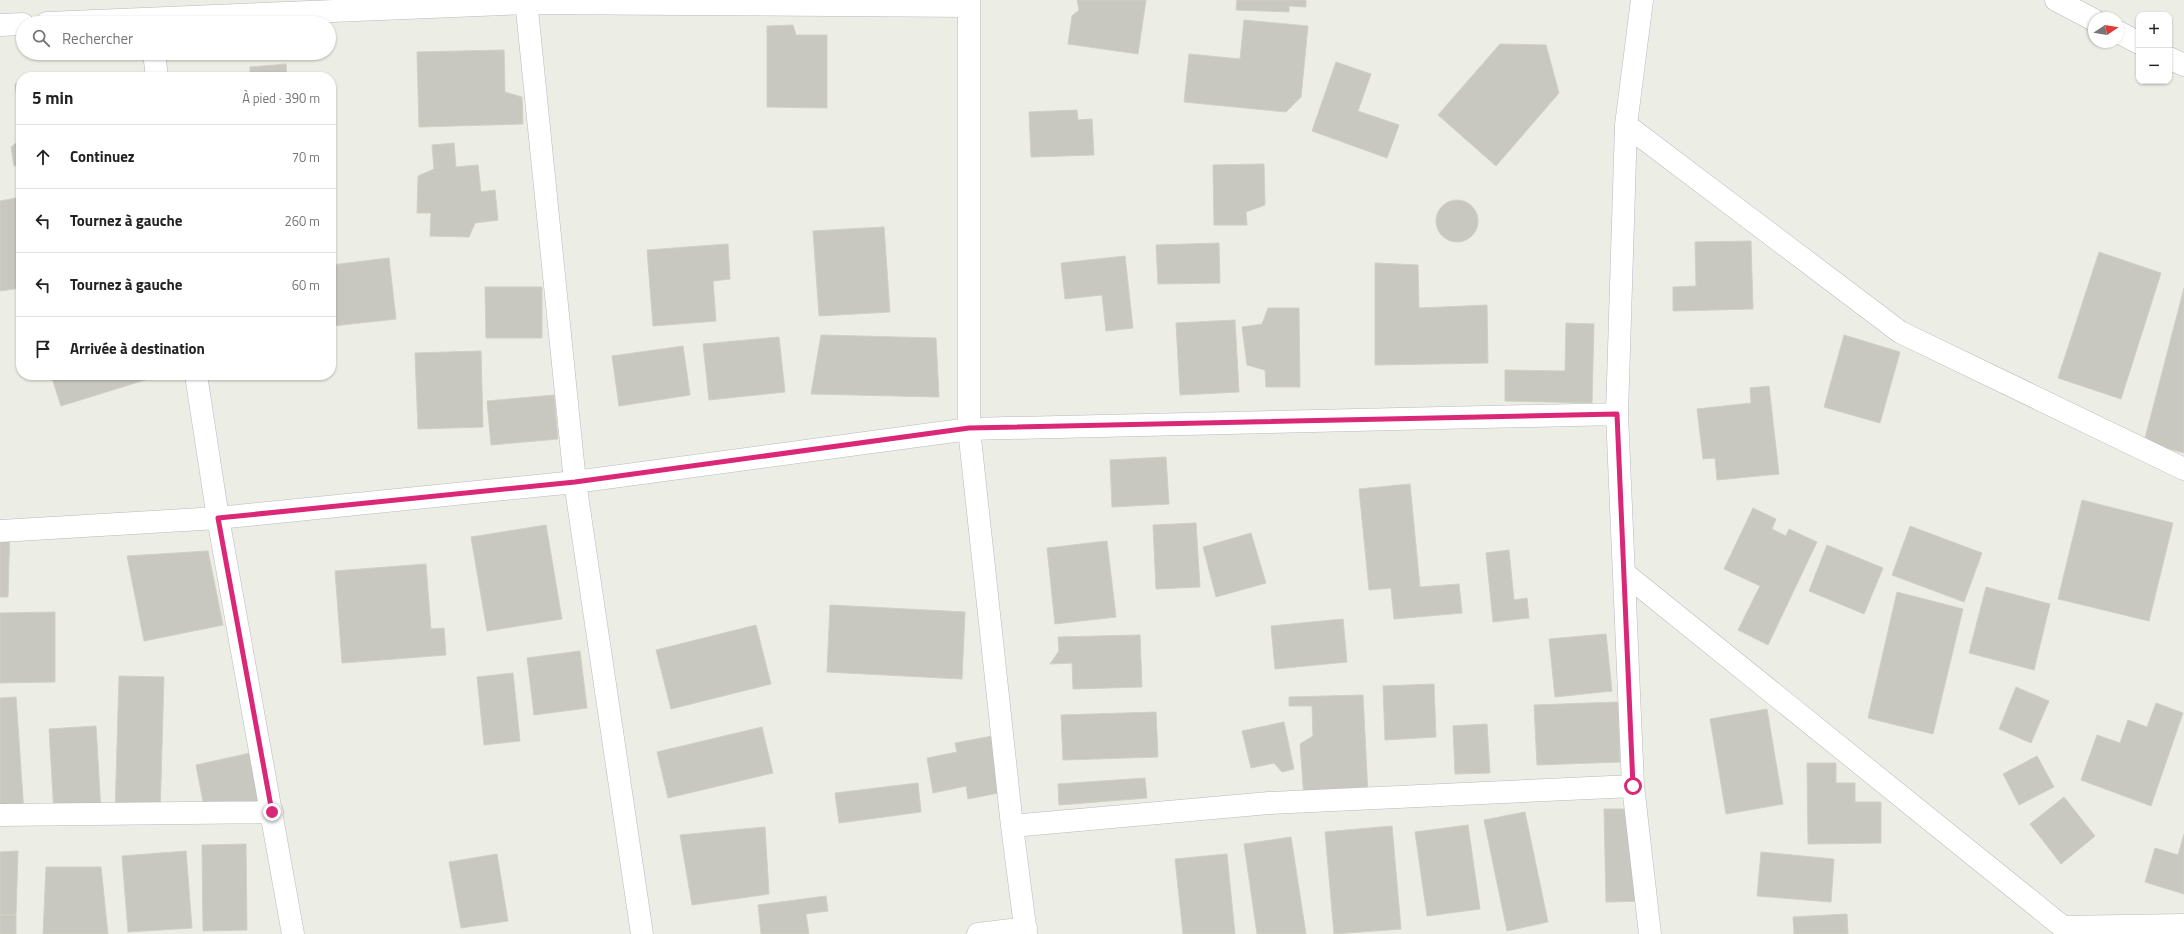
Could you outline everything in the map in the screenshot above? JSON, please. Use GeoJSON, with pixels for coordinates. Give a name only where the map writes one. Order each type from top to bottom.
{"type":"FeatureCollection","features":[{"type":"Feature","properties":{"kind":"street"},"geometry":{"type":"LineString","coordinates":[[1642,0],[1626,125],[1617,414],[1633,786],[1650,934]]}},
{"type":"Feature","properties":{"kind":"street"},"geometry":{"type":"LineString","coordinates":[[2056,0],[2088,17]]}},
{"type":"Feature","properties":{"kind":"street"},"geometry":{"type":"LineString","coordinates":[[526,2],[575,482],[642,934]]}},
{"type":"Feature","properties":{"kind":"street"},"geometry":{"type":"LineString","coordinates":[[127,16],[526,2],[969,3],[969,428],[1012,826],[1026,931],[978,934]]}},
{"type":"Feature","properties":{"kind":"street"},"geometry":{"type":"LineString","coordinates":[[0,25],[16,24]]}},
{"type":"Feature","properties":{"kind":"street"},"geometry":{"type":"LineString","coordinates":[[2124,35],[2136,41]]}},
{"type":"Feature","properties":{"kind":"street"},"geometry":{"type":"LineString","coordinates":[[2172,59],[2184,65]]}},
{"type":"Feature","properties":{"kind":"street"},"geometry":{"type":"LineString","coordinates":[[155,60],[156,72]]}},
{"type":"Feature","properties":{"kind":"street"},"geometry":{"type":"LineString","coordinates":[[1626,125],[1900,332],[2184,469]]}},
{"type":"Feature","properties":{"kind":"street"},"geometry":{"type":"LineString","coordinates":[[197,380],[218,518],[293,934]]}},
{"type":"Feature","properties":{"kind":"street"},"geometry":{"type":"LineString","coordinates":[[0,531],[218,518],[575,482],[969,428],[1617,414]]}},
{"type":"Feature","properties":{"kind":"street"},"geometry":{"type":"LineString","coordinates":[[1624,574],[2063,927],[2184,925]]}},
{"type":"Feature","properties":{"kind":"street"},"geometry":{"type":"LineString","coordinates":[[1012,826],[1269,803],[1633,786]]}},
{"type":"Feature","properties":{"kind":"street"},"geometry":{"type":"LineString","coordinates":[[0,815],[272,812]]}},
{"type":"Feature","properties":{"kind":"building"},"geometry":{"type":"Polygon","coordinates":[[[1077,0],[1146,0],[1138,54],[1068,44],[1072,16],[1079,10],[1077,0]]]}},
{"type":"Feature","properties":{"kind":"building"},"geometry":{"type":"Polygon","coordinates":[[[1237,0],[1306,0],[1306,7],[1289,6],[1289,12],[1236,10],[1237,0]]]}},
{"type":"Feature","properties":{"kind":"building"},"geometry":{"type":"Polygon","coordinates":[[[1244,20],[1308,26],[1301,97],[1286,112],[1184,102],[1189,54],[1240,59],[1244,20]]]}},
{"type":"Feature","properties":{"kind":"building"},"geometry":{"type":"Polygon","coordinates":[[[793,25],[796,35],[827,35],[827,108],[767,107],[767,26],[793,25]]]}},
{"type":"Feature","properties":{"kind":"building"},"geometry":{"type":"Polygon","coordinates":[[[1500,44],[1546,45],[1559,93],[1496,166],[1438,115],[1500,44]]]}},
{"type":"Feature","properties":{"kind":"building"},"geometry":{"type":"Polygon","coordinates":[[[504,50],[505,92],[522,97],[523,124],[419,127],[417,52],[504,50]]]}},
{"type":"Feature","properties":{"kind":"building"},"geometry":{"type":"Polygon","coordinates":[[[1336,62],[1371,74],[1358,111],[1399,125],[1387,158],[1312,131],[1336,62]]]}},
{"type":"Feature","properties":{"kind":"building"},"geometry":{"type":"Polygon","coordinates":[[[286,64],[287,72],[250,72],[250,67],[286,64]]]}},
{"type":"Feature","properties":{"kind":"building"},"geometry":{"type":"Polygon","coordinates":[[[1077,110],[1078,120],[1092,119],[1094,155],[1031,157],[1029,112],[1077,110]]]}},
{"type":"Feature","properties":{"kind":"building"},"geometry":{"type":"Polygon","coordinates":[[[16,143],[16,166],[14,166],[11,147],[16,143]]]}},
{"type":"Feature","properties":{"kind":"building"},"geometry":{"type":"Polygon","coordinates":[[[454,143],[456,167],[478,165],[481,192],[495,190],[498,220],[475,223],[469,237],[430,236],[431,213],[417,213],[418,176],[434,169],[432,145],[454,143]]]}},
{"type":"Feature","properties":{"kind":"building"},"geometry":{"type":"Polygon","coordinates":[[[1264,164],[1265,205],[1246,212],[1247,225],[1214,225],[1213,165],[1264,164]]]}},
{"type":"Feature","properties":{"kind":"building"},"geometry":{"type":"Polygon","coordinates":[[[16,198],[16,289],[0,291],[0,201],[16,198]]]}},
{"type":"Feature","properties":{"kind":"building"},"geometry":{"type":"Polygon","coordinates":[[[1453,200],[1461,200],[1469,203],[1475,209],[1478,221],[1475,233],[1469,239],[1461,242],[1453,242],[1445,239],[1439,233],[1436,225],[1436,217],[1439,209],[1445,203],[1453,200]]]}},
{"type":"Feature","properties":{"kind":"building"},"geometry":{"type":"Polygon","coordinates":[[[884,227],[890,312],[819,316],[813,231],[884,227]]]}},
{"type":"Feature","properties":{"kind":"building"},"geometry":{"type":"Polygon","coordinates":[[[1751,241],[1753,309],[1673,311],[1673,287],[1696,286],[1695,242],[1751,241]]]}},
{"type":"Feature","properties":{"kind":"building"},"geometry":{"type":"Polygon","coordinates":[[[1219,243],[1220,283],[1158,284],[1156,245],[1219,243]]]}},
{"type":"Feature","properties":{"kind":"building"},"geometry":{"type":"Polygon","coordinates":[[[728,244],[730,279],[713,281],[716,321],[653,326],[647,250],[728,244]]]}},
{"type":"Feature","properties":{"kind":"building"},"geometry":{"type":"Polygon","coordinates":[[[2099,252],[2161,273],[2121,399],[2058,378],[2099,252]]]}},
{"type":"Feature","properties":{"kind":"building"},"geometry":{"type":"Polygon","coordinates":[[[1125,256],[1133,328],[1106,331],[1102,295],[1065,299],[1061,263],[1125,256]]]}},
{"type":"Feature","properties":{"kind":"building"},"geometry":{"type":"Polygon","coordinates":[[[389,258],[396,319],[336,326],[336,264],[389,258]]]}},
{"type":"Feature","properties":{"kind":"building"},"geometry":{"type":"Polygon","coordinates":[[[1375,263],[1418,265],[1419,308],[1487,305],[1488,363],[1375,365],[1375,263]]]}},
{"type":"Feature","properties":{"kind":"building"},"geometry":{"type":"Polygon","coordinates":[[[485,287],[542,287],[542,338],[486,338],[485,287]]]}},
{"type":"Feature","properties":{"kind":"building"},"geometry":{"type":"Polygon","coordinates":[[[2184,288],[2184,453],[2144,442],[2184,288]]]}},
{"type":"Feature","properties":{"kind":"building"},"geometry":{"type":"Polygon","coordinates":[[[1268,308],[1299,308],[1300,387],[1266,387],[1265,370],[1247,365],[1242,327],[1262,324],[1268,308]]]}},
{"type":"Feature","properties":{"kind":"building"},"geometry":{"type":"Polygon","coordinates":[[[1235,320],[1239,392],[1180,395],[1176,323],[1235,320]]]}},
{"type":"Feature","properties":{"kind":"building"},"geometry":{"type":"Polygon","coordinates":[[[1566,323],[1594,324],[1592,403],[1505,401],[1505,370],[1565,371],[1566,323]]]}},
{"type":"Feature","properties":{"kind":"building"},"geometry":{"type":"Polygon","coordinates":[[[821,335],[936,338],[939,397],[811,394],[821,335]]]}},
{"type":"Feature","properties":{"kind":"building"},"geometry":{"type":"Polygon","coordinates":[[[1844,335],[1900,352],[1880,423],[1824,407],[1844,335]]]}},
{"type":"Feature","properties":{"kind":"building"},"geometry":{"type":"Polygon","coordinates":[[[779,337],[785,392],[709,400],[703,344],[779,337]]]}},
{"type":"Feature","properties":{"kind":"building"},"geometry":{"type":"Polygon","coordinates":[[[683,346],[690,395],[619,406],[612,356],[683,346]]]}},
{"type":"Feature","properties":{"kind":"building"},"geometry":{"type":"Polygon","coordinates":[[[481,351],[483,427],[418,429],[415,353],[481,351]]]}},
{"type":"Feature","properties":{"kind":"building"},"geometry":{"type":"Polygon","coordinates":[[[53,380],[145,380],[61,406],[53,380]]]}},
{"type":"Feature","properties":{"kind":"building"},"geometry":{"type":"Polygon","coordinates":[[[1769,386],[1779,474],[1717,480],[1715,458],[1703,459],[1697,409],[1751,403],[1750,388],[1769,386]]]}},
{"type":"Feature","properties":{"kind":"building"},"geometry":{"type":"Polygon","coordinates":[[[554,395],[558,439],[491,445],[487,401],[554,395]]]}},
{"type":"Feature","properties":{"kind":"building"},"geometry":{"type":"Polygon","coordinates":[[[1166,457],[1169,504],[1112,507],[1110,460],[1166,457]]]}},
{"type":"Feature","properties":{"kind":"building"},"geometry":{"type":"Polygon","coordinates":[[[1410,484],[1420,587],[1459,584],[1462,613],[1394,619],[1391,588],[1369,590],[1359,489],[1410,484]]]}},
{"type":"Feature","properties":{"kind":"building"},"geometry":{"type":"Polygon","coordinates":[[[2082,500],[2173,523],[2149,621],[2058,599],[2082,500]]]}},
{"type":"Feature","properties":{"kind":"building"},"geometry":{"type":"Polygon","coordinates":[[[1753,508],[1776,519],[1772,529],[1786,536],[1789,529],[1817,542],[1768,645],[1738,630],[1760,586],[1724,569],[1753,508]]]}},
{"type":"Feature","properties":{"kind":"building"},"geometry":{"type":"Polygon","coordinates":[[[0,521],[10,521],[8,597],[0,597],[0,521]]]}},
{"type":"Feature","properties":{"kind":"building"},"geometry":{"type":"Polygon","coordinates":[[[1196,523],[1200,587],[1156,589],[1153,525],[1196,523]]]}},
{"type":"Feature","properties":{"kind":"building"},"geometry":{"type":"Polygon","coordinates":[[[546,525],[562,619],[487,631],[471,537],[546,525]]]}},
{"type":"Feature","properties":{"kind":"building"},"geometry":{"type":"Polygon","coordinates":[[[1910,526],[1982,553],[1964,602],[1892,575],[1910,526]]]}},
{"type":"Feature","properties":{"kind":"building"},"geometry":{"type":"Polygon","coordinates":[[[1251,533],[1266,583],[1216,597],[1203,547],[1251,533]]]}},
{"type":"Feature","properties":{"kind":"building"},"geometry":{"type":"Polygon","coordinates":[[[1107,541],[1116,617],[1055,624],[1047,548],[1107,541]]]}},
{"type":"Feature","properties":{"kind":"building"},"geometry":{"type":"Polygon","coordinates":[[[1827,545],[1883,568],[1864,614],[1809,591],[1827,545]]]}},
{"type":"Feature","properties":{"kind":"building"},"geometry":{"type":"Polygon","coordinates":[[[1509,550],[1514,600],[1527,598],[1529,618],[1493,622],[1486,553],[1509,550]]]}},
{"type":"Feature","properties":{"kind":"building"},"geometry":{"type":"Polygon","coordinates":[[[208,551],[223,625],[144,641],[127,556],[208,551]]]}},
{"type":"Feature","properties":{"kind":"building"},"geometry":{"type":"Polygon","coordinates":[[[426,564],[431,629],[444,628],[446,655],[342,663],[335,571],[426,564]]]}},
{"type":"Feature","properties":{"kind":"building"},"geometry":{"type":"Polygon","coordinates":[[[1986,587],[2050,604],[2034,670],[1969,653],[1986,587]]]}},
{"type":"Feature","properties":{"kind":"building"},"geometry":{"type":"Polygon","coordinates":[[[1897,592],[1963,609],[1933,734],[1868,718],[1897,592]]]}},
{"type":"Feature","properties":{"kind":"building"},"geometry":{"type":"Polygon","coordinates":[[[830,605],[965,612],[962,679],[827,672],[830,605]]]}},
{"type":"Feature","properties":{"kind":"building"},"geometry":{"type":"Polygon","coordinates":[[[55,612],[55,682],[0,683],[0,613],[55,612]]]}},
{"type":"Feature","properties":{"kind":"building"},"geometry":{"type":"Polygon","coordinates":[[[1343,619],[1347,662],[1275,669],[1271,626],[1343,619]]]}},
{"type":"Feature","properties":{"kind":"building"},"geometry":{"type":"Polygon","coordinates":[[[756,625],[771,684],[671,709],[656,650],[756,625]]]}},
{"type":"Feature","properties":{"kind":"building"},"geometry":{"type":"Polygon","coordinates":[[[1606,634],[1612,691],[1555,697],[1549,639],[1606,634]]]}},
{"type":"Feature","properties":{"kind":"building"},"geometry":{"type":"Polygon","coordinates":[[[1140,635],[1142,687],[1073,689],[1072,663],[1050,664],[1059,651],[1058,637],[1140,635]]]}},
{"type":"Feature","properties":{"kind":"building"},"geometry":{"type":"Polygon","coordinates":[[[580,651],[587,708],[534,715],[527,658],[580,651]]]}},
{"type":"Feature","properties":{"kind":"building"},"geometry":{"type":"Polygon","coordinates":[[[513,673],[520,741],[484,745],[477,677],[513,673]]]}},
{"type":"Feature","properties":{"kind":"building"},"geometry":{"type":"Polygon","coordinates":[[[119,676],[164,677],[160,816],[115,815],[119,676]]]}},
{"type":"Feature","properties":{"kind":"building"},"geometry":{"type":"Polygon","coordinates":[[[1434,684],[1436,737],[1385,740],[1383,686],[1434,684]]]}},
{"type":"Feature","properties":{"kind":"building"},"geometry":{"type":"Polygon","coordinates":[[[2016,687],[2049,701],[2031,743],[1999,729],[2016,687]]]}},
{"type":"Feature","properties":{"kind":"building"},"geometry":{"type":"Polygon","coordinates":[[[1363,695],[1368,794],[1304,799],[1300,744],[1313,736],[1312,706],[1289,706],[1289,697],[1363,695]]]}},
{"type":"Feature","properties":{"kind":"building"},"geometry":{"type":"Polygon","coordinates":[[[16,697],[24,813],[0,815],[0,698],[16,697]]]}},
{"type":"Feature","properties":{"kind":"building"},"geometry":{"type":"Polygon","coordinates":[[[1618,702],[1620,762],[1537,765],[1534,705],[1618,702]]]}},
{"type":"Feature","properties":{"kind":"building"},"geometry":{"type":"Polygon","coordinates":[[[2156,703],[2183,713],[2151,806],[2081,780],[2097,735],[2120,743],[2128,720],[2147,727],[2156,703]]]}},
{"type":"Feature","properties":{"kind":"building"},"geometry":{"type":"Polygon","coordinates":[[[1767,709],[1783,804],[1726,814],[1710,719],[1767,709]]]}},
{"type":"Feature","properties":{"kind":"building"},"geometry":{"type":"Polygon","coordinates":[[[1156,712],[1158,757],[1063,760],[1061,715],[1156,712]]]}},
{"type":"Feature","properties":{"kind":"building"},"geometry":{"type":"Polygon","coordinates":[[[1284,722],[1294,769],[1282,772],[1274,763],[1251,768],[1242,731],[1284,722]]]}},
{"type":"Feature","properties":{"kind":"building"},"geometry":{"type":"Polygon","coordinates":[[[1487,724],[1490,773],[1455,774],[1453,726],[1487,724]]]}},
{"type":"Feature","properties":{"kind":"building"},"geometry":{"type":"Polygon","coordinates":[[[96,726],[101,812],[54,814],[49,729],[96,726]]]}},
{"type":"Feature","properties":{"kind":"building"},"geometry":{"type":"Polygon","coordinates":[[[762,727],[773,773],[668,798],[657,752],[762,727]]]}},
{"type":"Feature","properties":{"kind":"building"},"geometry":{"type":"Polygon","coordinates":[[[1008,733],[1019,789],[968,799],[966,786],[933,793],[927,758],[957,752],[955,743],[1008,733]]]}},
{"type":"Feature","properties":{"kind":"building"},"geometry":{"type":"Polygon","coordinates":[[[259,751],[269,799],[205,812],[196,765],[259,751]]]}},
{"type":"Feature","properties":{"kind":"building"},"geometry":{"type":"Polygon","coordinates":[[[2037,756],[2054,787],[2019,805],[2003,774],[2037,756]]]}},
{"type":"Feature","properties":{"kind":"building"},"geometry":{"type":"Polygon","coordinates":[[[1807,763],[1836,763],[1836,783],[1855,783],[1855,802],[1881,802],[1881,843],[1808,844],[1807,763]]]}},
{"type":"Feature","properties":{"kind":"building"},"geometry":{"type":"Polygon","coordinates":[[[1145,778],[1147,798],[1059,805],[1058,784],[1145,778]]]}},
{"type":"Feature","properties":{"kind":"building"},"geometry":{"type":"Polygon","coordinates":[[[918,783],[921,812],[839,823],[835,793],[918,783]]]}},
{"type":"Feature","properties":{"kind":"building"},"geometry":{"type":"Polygon","coordinates":[[[2064,797],[2095,836],[2061,864],[2030,824],[2064,797]]]}},
{"type":"Feature","properties":{"kind":"building"},"geometry":{"type":"Polygon","coordinates":[[[1604,809],[1646,809],[1648,901],[1606,902],[1604,809]]]}},
{"type":"Feature","properties":{"kind":"building"},"geometry":{"type":"Polygon","coordinates":[[[1525,812],[1548,922],[1507,931],[1484,820],[1525,812]]]}},
{"type":"Feature","properties":{"kind":"building"},"geometry":{"type":"Polygon","coordinates":[[[1468,825],[1480,909],[1427,916],[1415,832],[1468,825]]]}},
{"type":"Feature","properties":{"kind":"building"},"geometry":{"type":"Polygon","coordinates":[[[1392,826],[1401,929],[1334,934],[1325,832],[1392,826]]]}},
{"type":"Feature","properties":{"kind":"building"},"geometry":{"type":"Polygon","coordinates":[[[765,827],[769,894],[692,905],[680,835],[765,827]]]}},
{"type":"Feature","properties":{"kind":"building"},"geometry":{"type":"Polygon","coordinates":[[[2184,834],[2184,894],[2145,882],[2155,848],[2178,855],[2184,834]]]}},
{"type":"Feature","properties":{"kind":"building"},"geometry":{"type":"Polygon","coordinates":[[[1291,837],[1306,934],[1257,934],[1244,844],[1291,837]]]}},
{"type":"Feature","properties":{"kind":"building"},"geometry":{"type":"Polygon","coordinates":[[[246,844],[247,930],[203,931],[202,845],[246,844]]]}},
{"type":"Feature","properties":{"kind":"building"},"geometry":{"type":"Polygon","coordinates":[[[18,851],[16,915],[0,915],[0,852],[18,851]]]}},
{"type":"Feature","properties":{"kind":"building"},"geometry":{"type":"Polygon","coordinates":[[[186,851],[192,928],[128,932],[122,856],[186,851]]]}},
{"type":"Feature","properties":{"kind":"building"},"geometry":{"type":"Polygon","coordinates":[[[1761,852],[1834,859],[1831,902],[1757,896],[1761,852]]]}},
{"type":"Feature","properties":{"kind":"building"},"geometry":{"type":"Polygon","coordinates":[[[497,854],[508,921],[461,928],[449,862],[497,854]]]}},
{"type":"Feature","properties":{"kind":"building"},"geometry":{"type":"Polygon","coordinates":[[[1227,854],[1235,934],[1183,934],[1175,859],[1227,854]]]}},
{"type":"Feature","properties":{"kind":"building"},"geometry":{"type":"Polygon","coordinates":[[[46,867],[101,867],[108,934],[43,934],[46,867]]]}},
{"type":"Feature","properties":{"kind":"building"},"geometry":{"type":"Polygon","coordinates":[[[826,896],[828,911],[806,914],[809,934],[761,934],[758,905],[826,896]]]}},
{"type":"Feature","properties":{"kind":"building"},"geometry":{"type":"Polygon","coordinates":[[[1847,914],[1848,934],[1794,934],[1793,917],[1847,914]]]}},
{"type":"Feature","properties":{"kind":"building"},"geometry":{"type":"Polygon","coordinates":[[[0,915],[16,915],[16,934],[0,934],[0,915]]]}},
{"type":"Feature","properties":{"kind":"route"},"geometry":{"type":"LineString","coordinates":[[272,812],[218,518],[575,482],[969,428],[1617,414],[1633,786]]}}]}
